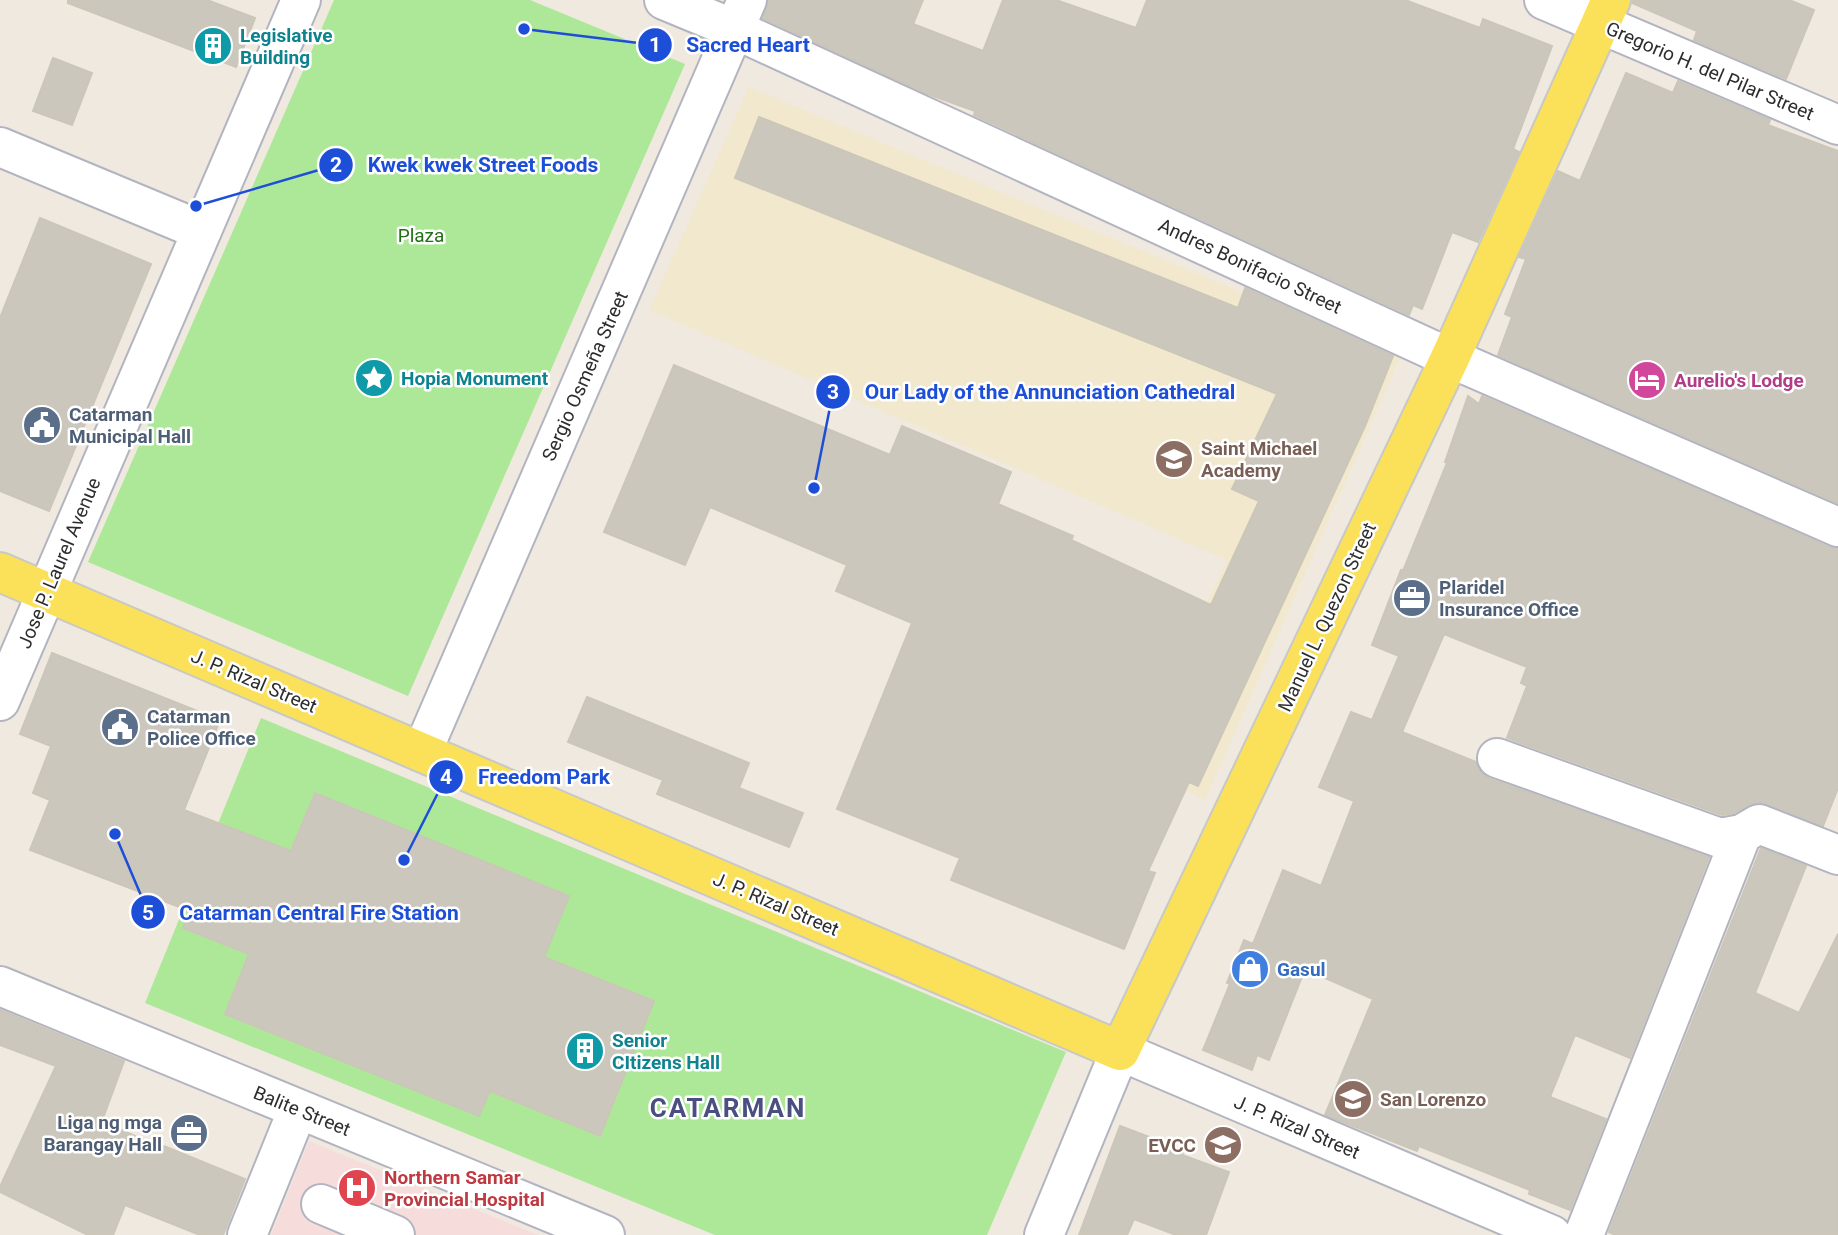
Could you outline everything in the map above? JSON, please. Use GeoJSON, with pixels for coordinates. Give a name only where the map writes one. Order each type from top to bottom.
{"type":"FeatureCollection","features":[{"type":"Feature","properties":{"kind":"main road","name":"Manuel L. Quezon Street"},"geometry":{"type":"LineString","coordinates":[[1120,1051],[1450,358],[1607,13]]}},
{"type":"Feature","properties":{"kind":"main road","name":"J. P. Rizal Street"},"geometry":{"type":"LineString","coordinates":[[0,572],[1120,1051]]}},
{"type":"Feature","properties":{"kind":"street","name":"Jose P. Laurel Avenue"},"geometry":{"type":"LineString","coordinates":[[0,701],[300,0]]}},
{"type":"Feature","properties":{"kind":"street","name":"Andres Bonifacio Street"},"geometry":{"type":"LineString","coordinates":[[664,0],[741,15],[1450,358],[1838,527]]}},
{"type":"Feature","properties":{"kind":"street","name":"Gregorio H. del Pilar Street"},"geometry":{"type":"LineString","coordinates":[[1544,0],[1607,13],[1838,125]]}},
{"type":"Feature","properties":{"kind":"street","name":"Sergio Osmeña Street"},"geometry":{"type":"LineString","coordinates":[[422,752],[741,15]]}},
{"type":"Feature","properties":{"kind":"street"},"geometry":{"type":"LineString","coordinates":[[0,146],[202,231]]}},
{"type":"Feature","properties":{"kind":"street"},"geometry":{"type":"LineString","coordinates":[[1497,758],[1720,838],[1742,834],[1759,824],[1838,855]]}},
{"type":"Feature","properties":{"kind":"street"},"geometry":{"type":"LineString","coordinates":[[1584,1235],[1742,834]]}},
{"type":"Feature","properties":{"kind":"street","name":"Balite Street"},"geometry":{"type":"LineString","coordinates":[[0,986],[604,1235]]}},
{"type":"Feature","properties":{"kind":"street","name":"Manuel L. Quezon Street"},"geometry":{"type":"LineString","coordinates":[[1044,1235],[1120,1051]]}},
{"type":"Feature","properties":{"kind":"street","name":"J. P. Rizal Street"},"geometry":{"type":"LineString","coordinates":[[1120,1051],[1552,1235]]}},
{"type":"Feature","properties":{"kind":"street"},"geometry":{"type":"LineString","coordinates":[[247,1235],[299,1109]]}},
{"type":"Feature","properties":{"kind":"street"},"geometry":{"type":"LineString","coordinates":[[321,1204],[395,1235]]}},
{"type":"Feature","properties":{"kind":"shaded area","name":"Saint Michael Academy"},"geometry":{"type":"Polygon","coordinates":[[[749,87],[1400,358],[1205,800],[1130,763],[1227,560],[649,310],[749,87]]]}},
{"type":"Feature","properties":{"kind":"shaded area","name":"Northern Samar Provincial Hospital"},"geometry":{"type":"Polygon","coordinates":[[[309,1141],[538,1235],[271,1235],[309,1141]]]}},
{"type":"Feature","properties":{"kind":"green space","name":"Plaza"},"geometry":{"type":"Polygon","coordinates":[[[334,0],[530,0],[685,64],[408,696],[88,562],[334,0]]]}},
{"type":"Feature","properties":{"kind":"green space"},"geometry":{"type":"Polygon","coordinates":[[[261,718],[1066,1052],[987,1235],[715,1235],[145,1003],[261,718]]]}},
{"type":"Feature","properties":{"kind":"building","name":"Legislative Building"},"geometry":{"type":"Polygon","coordinates":[[[68,0],[207,0],[255,18],[236,67],[68,3],[68,0]]]}},
{"type":"Feature","properties":{"kind":"building"},"geometry":{"type":"Polygon","coordinates":[[[768,0],[923,0],[913,24],[983,51],[1003,0],[1056,0],[1136,28],[1147,0],[1405,0],[1480,28],[1483,19],[1552,46],[1513,149],[1519,152],[1478,242],[1452,232],[1422,309],[1413,305],[1409,315],[974,115],[975,111],[925,93],[763,18],[768,0]]]}},
{"type":"Feature","properties":{"kind":"building"},"geometry":{"type":"Polygon","coordinates":[[[1633,0],[1789,0],[1814,10],[1786,79],[1694,40],[1697,31],[1632,3],[1633,0]]]}},
{"type":"Feature","properties":{"kind":"building"},"geometry":{"type":"Polygon","coordinates":[[[53,58],[92,73],[72,125],[33,111],[53,58]]]}},
{"type":"Feature","properties":{"kind":"building"},"geometry":{"type":"Polygon","coordinates":[[[1626,73],[1673,93],[1678,81],[1770,120],[1768,125],[1838,151],[1838,503],[1498,355],[1512,317],[1505,314],[1526,259],[1519,257],[1558,171],[1580,181],[1626,73]]]}},
{"type":"Feature","properties":{"kind":"building"},"geometry":{"type":"Polygon","coordinates":[[[759,117],[1238,308],[1245,288],[1393,356],[1365,426],[1198,786],[1189,782],[1148,871],[1155,873],[1124,949],[951,880],[960,858],[837,809],[912,623],[836,591],[847,565],[710,507],[685,565],[604,532],[674,365],[890,455],[902,426],[1011,472],[998,504],[1073,536],[1071,540],[1211,605],[1259,501],[1232,489],[1277,394],[735,178],[759,117]]]}},
{"type":"Feature","properties":{"kind":"building","name":"Catarman Municipal Hall"},"geometry":{"type":"Polygon","coordinates":[[[40,218],[151,264],[49,511],[0,491],[0,318],[40,218]]]}},
{"type":"Feature","properties":{"kind":"building"},"geometry":{"type":"Polygon","coordinates":[[[1468,396],[1479,404],[1482,396],[1829,547],[1838,548],[1838,788],[1823,826],[1758,802],[1734,813],[1722,815],[1507,738],[1527,686],[1521,683],[1527,667],[1444,634],[1402,732],[1476,762],[1481,773],[1490,779],[1709,857],[1630,1058],[1575,1035],[1550,1097],[1606,1119],[1570,1210],[1529,1194],[1530,1190],[1419,1146],[1417,1151],[1325,1115],[1373,999],[1305,969],[1269,1060],[1257,1055],[1252,1070],[1203,1050],[1230,984],[1227,983],[1244,940],[1253,944],[1283,870],[1321,886],[1354,801],[1319,787],[1351,712],[1372,720],[1399,656],[1372,645],[1447,463],[1445,462],[1468,396]]]}},
{"type":"Feature","properties":{"kind":"building"},"geometry":{"type":"Polygon","coordinates":[[[52,653],[220,720],[184,810],[291,851],[315,793],[569,896],[544,957],[654,1001],[600,1136],[490,1091],[479,1116],[225,1014],[249,954],[183,928],[190,911],[30,850],[50,800],[33,793],[51,746],[20,734],[52,653]]]}},
{"type":"Feature","properties":{"kind":"building"},"geometry":{"type":"Polygon","coordinates":[[[587,697],[749,763],[739,788],[803,813],[789,847],[657,794],[663,780],[568,742],[587,697]]]}},
{"type":"Feature","properties":{"kind":"building"},"geometry":{"type":"Polygon","coordinates":[[[1761,848],[1806,866],[1755,993],[1799,1013],[1838,934],[1838,1235],[1615,1235],[1609,1232],[1761,848]]]}},
{"type":"Feature","properties":{"kind":"building"},"geometry":{"type":"Polygon","coordinates":[[[0,1010],[124,1061],[102,1121],[163,1149],[164,1146],[245,1179],[223,1235],[200,1235],[125,1205],[113,1235],[88,1235],[0,1192],[56,1066],[0,1045],[0,1010]]]}},
{"type":"Feature","properties":{"kind":"building"},"geometry":{"type":"Polygon","coordinates":[[[1120,1126],[1184,1150],[1182,1155],[1229,1172],[1206,1235],[1176,1235],[1134,1219],[1127,1235],[1079,1235],[1120,1126]]]}},
{"type":"Feature","properties":{"kind":"place","name":"Sacred Heart"},"geometry":{"type":"Point","coordinates":[524,29]}},
{"type":"Feature","properties":{"kind":"place","name":"Legislative Building"},"geometry":{"type":"Point","coordinates":[213,46]}},
{"type":"Feature","properties":{"kind":"place","name":"Kwek kwek Street Foods"},"geometry":{"type":"Point","coordinates":[196,206]}},
{"type":"Feature","properties":{"kind":"place","name":"Hopia Monument"},"geometry":{"type":"Point","coordinates":[374,378]}},
{"type":"Feature","properties":{"kind":"place","name":"Aurelio's Lodge"},"geometry":{"type":"Point","coordinates":[1647,380]}},
{"type":"Feature","properties":{"kind":"place","name":"Catarman Municipal Hall"},"geometry":{"type":"Point","coordinates":[42,425]}},
{"type":"Feature","properties":{"kind":"place","name":"Saint Michael Academy"},"geometry":{"type":"Point","coordinates":[1174,459]}},
{"type":"Feature","properties":{"kind":"place","name":"Our Lady of the Annunciation Cathedral"},"geometry":{"type":"Point","coordinates":[814,488]}},
{"type":"Feature","properties":{"kind":"place","name":"Plaridel Insurance Office"},"geometry":{"type":"Point","coordinates":[1412,598]}},
{"type":"Feature","properties":{"kind":"place","name":"Catarman Police Office"},"geometry":{"type":"Point","coordinates":[120,727]}},
{"type":"Feature","properties":{"kind":"place","name":"Catarman Central Fire Station"},"geometry":{"type":"Point","coordinates":[115,834]}},
{"type":"Feature","properties":{"kind":"place","name":"Freedom Park"},"geometry":{"type":"Point","coordinates":[404,860]}},
{"type":"Feature","properties":{"kind":"place","name":"Gasul"},"geometry":{"type":"Point","coordinates":[1250,969]}},
{"type":"Feature","properties":{"kind":"place","name":"Senior CItizens Hall"},"geometry":{"type":"Point","coordinates":[585,1051]}},
{"type":"Feature","properties":{"kind":"place","name":"San Lorenzo"},"geometry":{"type":"Point","coordinates":[1353,1099]}},
{"type":"Feature","properties":{"kind":"place","name":"Liga ng mga Barangay Hall"},"geometry":{"type":"Point","coordinates":[189,1133]}},
{"type":"Feature","properties":{"kind":"place","name":"EVCC"},"geometry":{"type":"Point","coordinates":[1223,1145]}},
{"type":"Feature","properties":{"kind":"place","name":"Northern Samar Provincial Hospital"},"geometry":{"type":"Point","coordinates":[357,1188]}},
{"type":"Feature","properties":{"kind":"district","name":"CATARMAN"},"geometry":{"type":"Point","coordinates":[728,1108]}}]}
